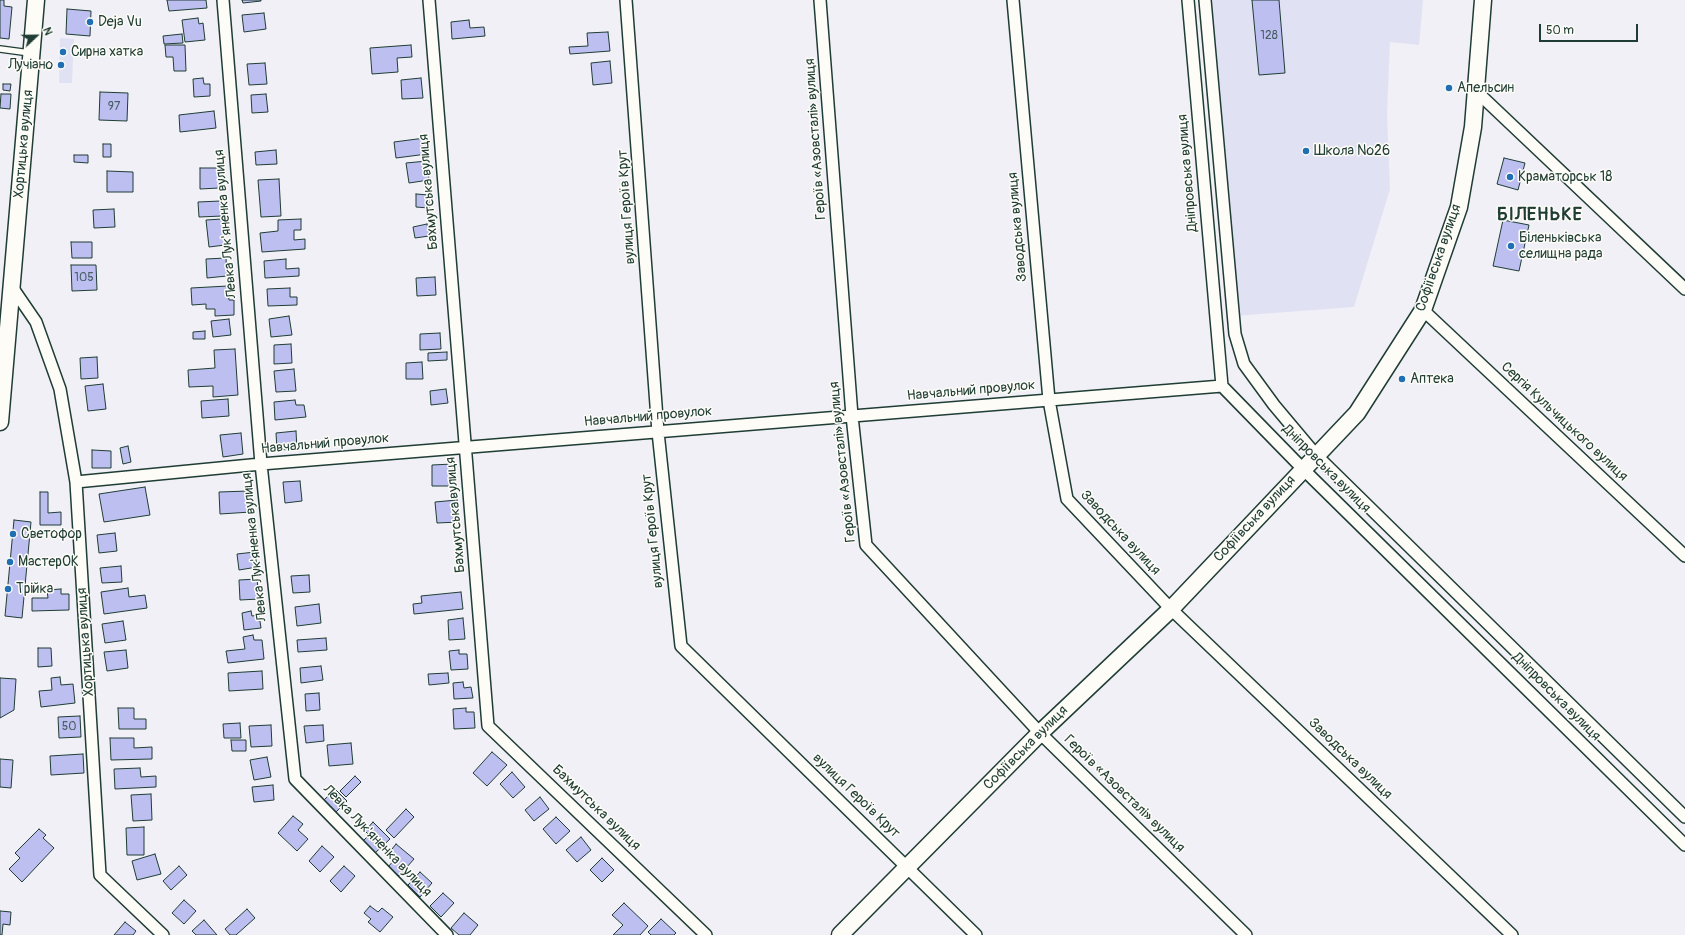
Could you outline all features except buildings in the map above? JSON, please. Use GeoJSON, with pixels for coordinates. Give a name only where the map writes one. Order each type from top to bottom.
{"type":"FeatureCollection","features":[{"type":"Feature","properties":{"kind":"street","name":"Хортицька вулиця"},"geometry":{"type":"LineString","coordinates":[[0,422],[1,384],[12,288],[36,0]]}},
{"type":"Feature","properties":{"kind":"street","name":"Левка Лук'яненка вулиця"},"geometry":{"type":"LineString","coordinates":[[223,0],[261,464],[296,780],[447,935]]}},
{"type":"Feature","properties":{"kind":"street","name":"Бахмутська вулиця"},"geometry":{"type":"LineString","coordinates":[[429,0],[488,726],[706,935]]}},
{"type":"Feature","properties":{"kind":"street","name":"вулиця Героїв Крут"},"geometry":{"type":"LineString","coordinates":[[626,0],[658,432],[680,646],[976,935]]}},
{"type":"Feature","properties":{"kind":"street","name":"Героїв «Азовсталі» вулиця"},"geometry":{"type":"LineString","coordinates":[[820,0],[852,416],[866,545],[1040,733],[1246,935]]}},
{"type":"Feature","properties":{"kind":"street","name":"Заводська вулиця"},"geometry":{"type":"LineString","coordinates":[[1013,0],[1049,400],[1067,500],[1171,609],[1512,935]]}},
{"type":"Feature","properties":{"kind":"street","name":"Дніпровська вулиця"},"geometry":{"type":"LineString","coordinates":[[1188,0],[1222,386],[1303,469],[1685,845]]}},
{"type":"Feature","properties":{"kind":"street","name":"Дніпровська вулиця"},"geometry":{"type":"LineString","coordinates":[[1205,0],[1235,334],[1244,364],[1274,405],[1316,455],[1685,817]]}},
{"type":"Feature","properties":{"kind":"street","name":"Софіївська вулиця"},"geometry":{"type":"LineString","coordinates":[[840,935],[1040,733],[1171,609],[1357,413],[1423,310],[1459,207],[1473,127],[1483,0]]}},
{"type":"Feature","properties":{"kind":"street"},"geometry":{"type":"LineString","coordinates":[[1476,91],[1685,288]]}},
{"type":"Feature","properties":{"kind":"street","name":"Хортицька вулиця"},"geometry":{"type":"LineString","coordinates":[[12,288],[36,322],[60,389],[76,482],[100,875],[163,935]]}},
{"type":"Feature","properties":{"kind":"street","name":"Сергія Кульчицького вулиця"},"geometry":{"type":"LineString","coordinates":[[1423,310],[1685,556]]}},
{"type":"Feature","properties":{"kind":"street","name":"Навчальний провулок"},"geometry":{"type":"LineString","coordinates":[[76,482],[261,464],[1222,386]]}},
{"type":"Feature","properties":{"kind":"lane"},"geometry":{"type":"LineString","coordinates":[[0,49],[32,53]]}},
{"type":"Feature","properties":{"kind":"shaded area","name":"Школа №26"},"geometry":{"type":"Polygon","coordinates":[[[1212,0],[1423,0],[1419,45],[1390,42],[1387,114],[1390,189],[1354,307],[1234,316],[1212,0]]]}},
{"type":"Feature","properties":{"kind":"shaded area"},"geometry":{"type":"Polygon","coordinates":[[[60,38],[74,39],[72,83],[59,83],[60,38]]]}},
{"type":"Feature","properties":{"kind":"place","name":"Deja Vu"},"geometry":{"type":"Point","coordinates":[90,22]}},
{"type":"Feature","properties":{"kind":"place","name":"Сирна хатка"},"geometry":{"type":"Point","coordinates":[63,52]}},
{"type":"Feature","properties":{"kind":"place","name":"Лучіано"},"geometry":{"type":"Point","coordinates":[61,65]}},
{"type":"Feature","properties":{"kind":"place","name":"Апельсин"},"geometry":{"type":"Point","coordinates":[1449,88]}},
{"type":"Feature","properties":{"kind":"place","name":"Школа №26"},"geometry":{"type":"Point","coordinates":[1306,151]}},
{"type":"Feature","properties":{"kind":"place","name":"Краматорськ 18"},"geometry":{"type":"Point","coordinates":[1510,177]}},
{"type":"Feature","properties":{"kind":"place","name":"Біленьківська селищна рада"},"geometry":{"type":"Point","coordinates":[1511,246]}},
{"type":"Feature","properties":{"kind":"place","name":"Аптека"},"geometry":{"type":"Point","coordinates":[1402,379]}},
{"type":"Feature","properties":{"kind":"place","name":"Светофор"},"geometry":{"type":"Point","coordinates":[13,534]}},
{"type":"Feature","properties":{"kind":"place","name":"МастерОК"},"geometry":{"type":"Point","coordinates":[10,562]}},
{"type":"Feature","properties":{"kind":"place","name":"Трійка"},"geometry":{"type":"Point","coordinates":[8,589]}},
{"type":"Feature","properties":{"kind":"district","name":"БІЛЕНЬКЕ"},"geometry":{"type":"Point","coordinates":[1540,215]}}]}
